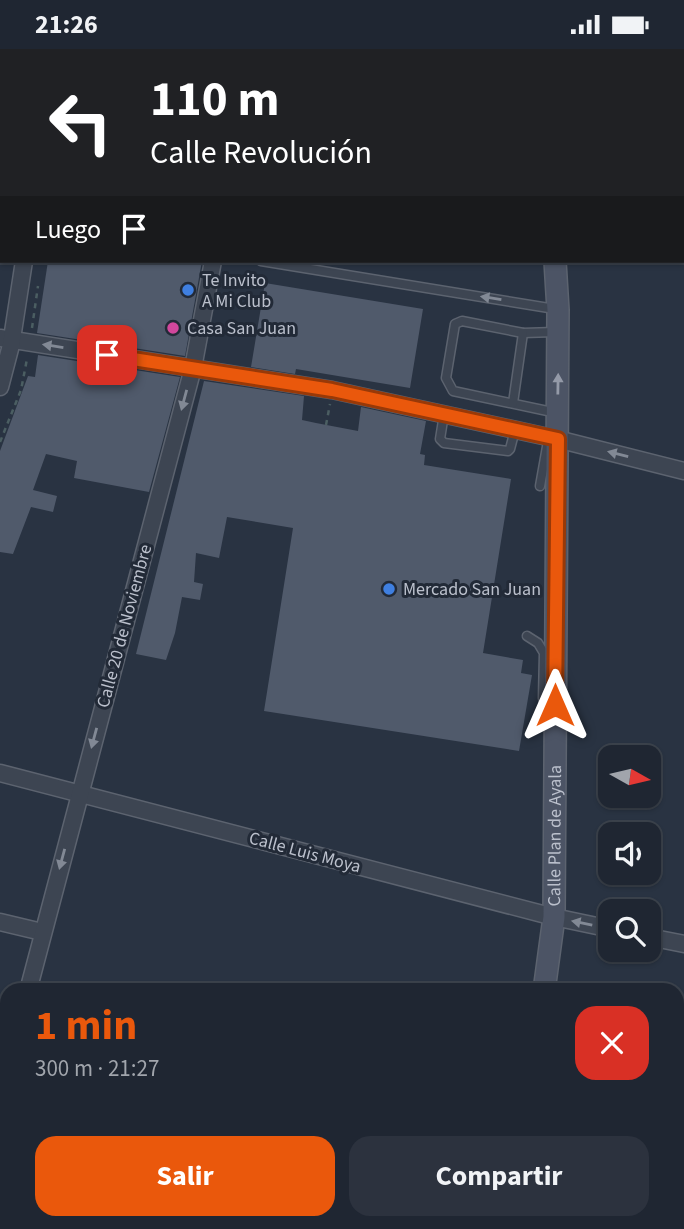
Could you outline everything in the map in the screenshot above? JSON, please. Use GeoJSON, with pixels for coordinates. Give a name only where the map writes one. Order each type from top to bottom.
{"type":"FeatureCollection","features":[{"type":"Feature","properties":{"kind":"street"},"geometry":{"type":"LineString","coordinates":[[0,387],[6,339],[24,263]]}},
{"type":"Feature","properties":{"kind":"street","name":"Calle 20 de Noviembre"},"geometry":{"type":"LineString","coordinates":[[30,983],[193,368],[213,263]]}},
{"type":"Feature","properties":{"kind":"street","name":"Calle Plan de Ayala"},"geometry":{"type":"LineString","coordinates":[[545,983],[554,917],[553,438],[557,413],[558,332],[555,263]]}},
{"type":"Feature","properties":{"kind":"street"},"geometry":{"type":"LineString","coordinates":[[6,339],[332,390],[553,438],[684,471]]}},
{"type":"Feature","properties":{"kind":"street","name":"Calle Luis Moya"},"geometry":{"type":"LineString","coordinates":[[0,773],[598,926]]}},
{"type":"Feature","properties":{"kind":"street"},"geometry":{"type":"LineString","coordinates":[[0,922],[42,932]]}},
{"type":"Feature","properties":{"kind":"street"},"geometry":{"type":"LineString","coordinates":[[661,939],[684,944]]}},
{"type":"Feature","properties":{"kind":"lane"},"geometry":{"type":"LineString","coordinates":[[273,263],[558,310]]}},
{"type":"Feature","properties":{"kind":"lane"},"geometry":{"type":"LineString","coordinates":[[557,413],[453,391],[446,378],[455,324],[462,321],[523,333],[558,332]]}},
{"type":"Feature","properties":{"kind":"lane"},"geometry":{"type":"LineString","coordinates":[[513,404],[523,333]]}},
{"type":"Feature","properties":{"kind":"lane"},"geometry":{"type":"LineString","coordinates":[[444,414],[440,434],[444,443],[508,451],[515,430]]}},
{"type":"Feature","properties":{"kind":"lane"},"geometry":{"type":"LineString","coordinates":[[540,486],[553,438]]}},
{"type":"Feature","properties":{"kind":"lane"},"geometry":{"type":"LineString","coordinates":[[527,636],[538,643],[544,653],[544,703],[555,705]]}},
{"type":"Feature","properties":{"kind":"path"},"geometry":{"type":"LineString","coordinates":[[0,442],[21,390],[38,286]]}},
{"type":"Feature","properties":{"kind":"path"},"geometry":{"type":"LineString","coordinates":[[326,425],[332,390]]}},
{"type":"Feature","properties":{"kind":"building"},"geometry":{"type":"Polygon","coordinates":[[[48,263],[202,263],[185,356],[37,333],[48,263]]]}},
{"type":"Feature","properties":{"kind":"building"},"geometry":{"type":"Polygon","coordinates":[[[265,283],[423,309],[410,388],[296,369],[295,374],[251,367],[265,283]]]}},
{"type":"Feature","properties":{"kind":"building"},"geometry":{"type":"Polygon","coordinates":[[[38,355],[180,377],[149,492],[74,478],[77,461],[46,454],[33,490],[57,496],[53,512],[31,507],[13,554],[0,552],[0,451],[28,376],[35,377],[38,355]]]}},
{"type":"Feature","properties":{"kind":"building","name":"Mercado San Juan"},"geometry":{"type":"Polygon","coordinates":[[[204,381],[304,396],[302,420],[358,431],[361,407],[426,421],[420,454],[425,455],[424,465],[511,479],[483,653],[523,660],[521,673],[532,675],[519,751],[264,711],[293,528],[227,517],[219,558],[196,553],[194,582],[203,584],[200,600],[182,597],[166,660],[136,654],[204,381]]]}},
{"type":"Feature","properties":{"kind":"place","name":"Te Invito A Mi Club"},"geometry":{"type":"Point","coordinates":[188,290]}},
{"type":"Feature","properties":{"kind":"place","name":"Casa San Juan"},"geometry":{"type":"Point","coordinates":[173,328]}},
{"type":"Feature","properties":{"kind":"place","name":"Mercado San Juan"},"geometry":{"type":"Point","coordinates":[389,589]}},
{"type":"Feature","properties":{"kind":"route"},"geometry":{"type":"LineString","coordinates":[[107,355],[332,390],[558,439],[555,705]]}}]}
